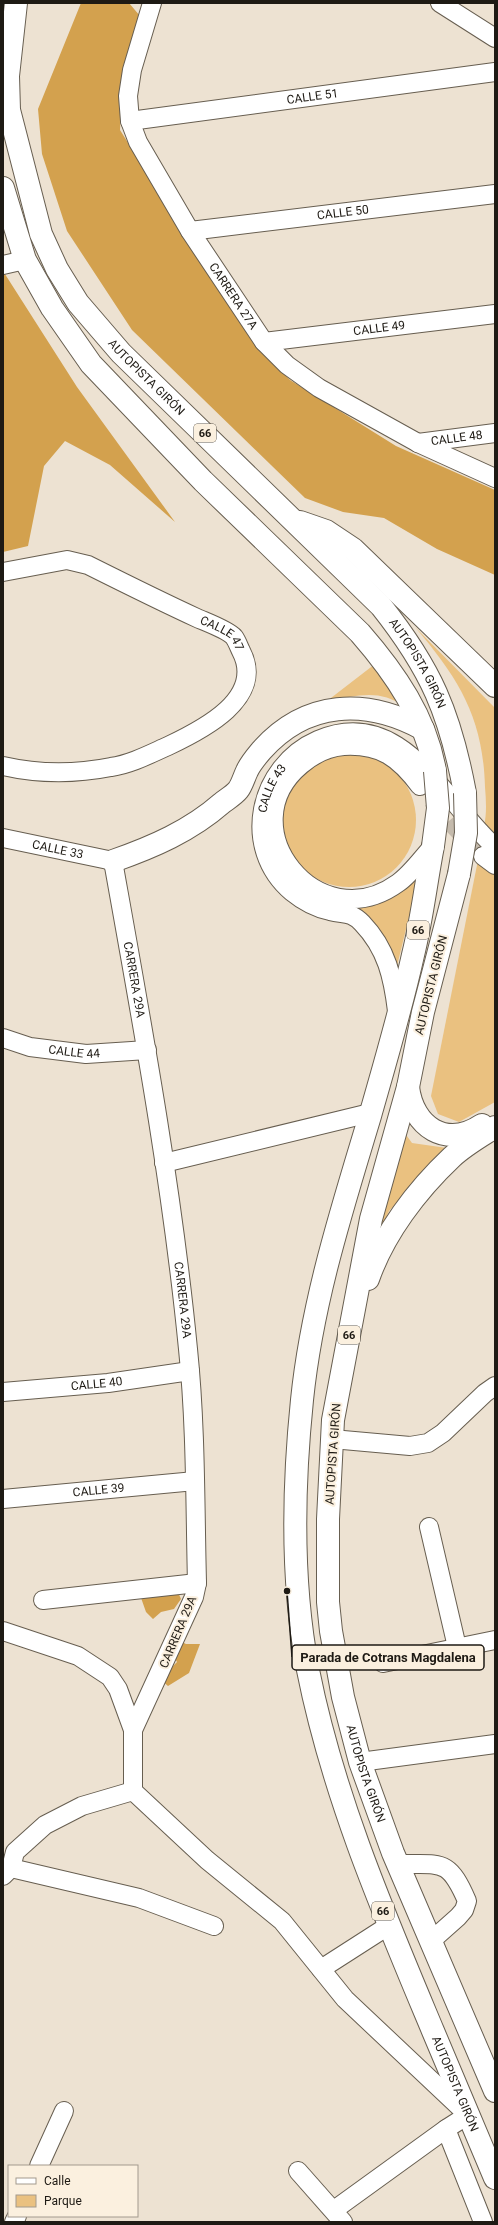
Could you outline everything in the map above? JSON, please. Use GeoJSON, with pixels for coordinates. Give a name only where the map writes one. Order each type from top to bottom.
{"type":"FeatureCollection","features":[{"type":"Feature","properties":{"kind":"highway","name":"AUTOPISTA GIRÓN"},"geometry":{"type":"LineString","coordinates":[[16,3],[8,76],[9,110],[41,234],[57,269],[78,304],[121,353],[380,606],[406,638],[428,674],[445,711],[457,751],[465,793],[466,833],[459,874],[423,1012],[408,1087],[371,1219],[333,1420],[328,1519],[328,1602],[343,1697],[360,1762],[398,1864],[495,2091]]}},
{"type":"Feature","properties":{"kind":"highway","name":"AUTOPISTA GIRÓN"},"geometry":{"type":"LineString","coordinates":[[3,188],[25,260],[52,308],[91,364],[203,481],[360,633],[396,679],[423,729],[431,752],[427,778],[438,808],[433,846],[414,953],[370,1113],[330,1249],[302,1398],[297,1472],[296,1538],[298,1590],[308,1669],[325,1739],[343,1798],[388,1926],[495,2178]]}},
{"type":"Feature","properties":{"kind":"highway"},"geometry":{"type":"LineString","coordinates":[[293,520],[326,531],[353,549],[495,686]]}},
{"type":"Feature","properties":{"kind":"highway"},"geometry":{"type":"LineString","coordinates":[[113,861],[154,846],[180,833],[210,813],[238,790],[260,751],[295,723],[316,714],[338,709],[360,708],[382,711],[423,729]]}},
{"type":"Feature","properties":{"kind":"highway"},"geometry":{"type":"LineString","coordinates":[[408,1087],[410,1102],[416,1115],[427,1126],[440,1133],[455,1136],[470,1133],[495,1116]]}},
{"type":"Feature","properties":{"kind":"highway"},"geometry":{"type":"LineString","coordinates":[[351,1327],[373,1264],[408,1206],[453,1156],[495,1127]]}},
{"type":"Feature","properties":{"kind":"street","name":"CARRERA 27A"},"geometry":{"type":"LineString","coordinates":[[152,3],[132,70],[128,96],[130,121],[138,142],[190,231],[264,342],[287,365],[319,388],[418,444],[495,478]]}},
{"type":"Feature","properties":{"kind":"street"},"geometry":{"type":"LineString","coordinates":[[440,3],[495,38]]}},
{"type":"Feature","properties":{"kind":"street","name":"CALLE 51"},"geometry":{"type":"LineString","coordinates":[[130,121],[495,72]]}},
{"type":"Feature","properties":{"kind":"street","name":"CALLE 50"},"geometry":{"type":"LineString","coordinates":[[190,231],[495,194]]}},
{"type":"Feature","properties":{"kind":"street"},"geometry":{"type":"LineString","coordinates":[[3,265],[25,260]]}},
{"type":"Feature","properties":{"kind":"street","name":"CALLE 49"},"geometry":{"type":"LineString","coordinates":[[264,342],[495,314]]}},
{"type":"Feature","properties":{"kind":"street","name":"CALLE 48"},"geometry":{"type":"LineString","coordinates":[[418,444],[495,433]]}},
{"type":"Feature","properties":{"kind":"street","name":"CALLE 47"},"geometry":{"type":"LineString","coordinates":[[3,572],[67,560],[88,565],[234,637],[247,664],[247,676],[244,688],[228,708],[214,721],[195,733],[142,758],[113,767],[87,771],[33,772],[3,766]]}},
{"type":"Feature","properties":{"kind":"street","name":"CALLE 43"},"geometry":{"type":"LineString","coordinates":[[397,1014],[391,972],[386,958],[371,934],[351,914],[330,911],[310,904],[292,891],[278,876],[268,857],[262,836],[262,815],[266,794],[275,775],[289,758],[306,745],[326,737],[347,733],[369,734],[389,741],[408,752],[423,766],[491,856]]}},
{"type":"Feature","properties":{"kind":"street","name":"CALLE 43"},"geometry":{"type":"LineString","coordinates":[[427,778],[384,752],[360,745],[335,746],[312,756],[292,772],[280,793],[274,818],[277,843],[287,865],[304,883],[327,895],[352,899],[376,895],[398,883],[433,846]]}},
{"type":"Feature","properties":{"kind":"street","name":"CALLE 33"},"geometry":{"type":"LineString","coordinates":[[3,838],[113,861]]}},
{"type":"Feature","properties":{"kind":"street","name":"CARRERA 29A"},"geometry":{"type":"LineString","coordinates":[[113,861],[147,1050],[164,1163],[190,1371],[196,1462],[197,1583],[194,1597],[133,1730]]}},
{"type":"Feature","properties":{"kind":"street","name":"CALLE 44"},"geometry":{"type":"LineString","coordinates":[[3,1038],[30,1047],[86,1054],[147,1050]]}},
{"type":"Feature","properties":{"kind":"street"},"geometry":{"type":"LineString","coordinates":[[164,1163],[370,1113]]}},
{"type":"Feature","properties":{"kind":"street","name":"CALLE 40"},"geometry":{"type":"LineString","coordinates":[[3,1392],[108,1383],[190,1371]]}},
{"type":"Feature","properties":{"kind":"street"},"geometry":{"type":"LineString","coordinates":[[332,1439],[410,1446],[428,1443],[443,1433],[485,1393],[495,1386]]}},
{"type":"Feature","properties":{"kind":"street","name":"CALLE 39"},"geometry":{"type":"LineString","coordinates":[[3,1498],[195,1481]]}},
{"type":"Feature","properties":{"kind":"street"},"geometry":{"type":"LineString","coordinates":[[429,1527],[456,1647]]}},
{"type":"Feature","properties":{"kind":"street"},"geometry":{"type":"LineString","coordinates":[[43,1600],[197,1583]]}},
{"type":"Feature","properties":{"kind":"street"},"geometry":{"type":"LineString","coordinates":[[3,1631],[78,1656],[110,1677],[118,1689],[133,1730],[133,1790],[207,1860],[282,1921],[345,1999],[468,2116],[446,2129],[338,2216],[298,2171]]}},
{"type":"Feature","properties":{"kind":"street"},"geometry":{"type":"LineString","coordinates":[[383,1663],[495,1640]]}},
{"type":"Feature","properties":{"kind":"street"},"geometry":{"type":"LineString","coordinates":[[360,1762],[495,1744]]}},
{"type":"Feature","properties":{"kind":"street"},"geometry":{"type":"LineString","coordinates":[[133,1790],[82,1806],[45,1825],[15,1852],[7,1872],[139,1898],[214,1926]]}},
{"type":"Feature","properties":{"kind":"street"},"geometry":{"type":"LineString","coordinates":[[398,1864],[442,1865],[453,1873],[465,1895],[467,1901],[464,1910],[431,1941]]}},
{"type":"Feature","properties":{"kind":"street"},"geometry":{"type":"LineString","coordinates":[[321,1969],[388,1926]]}},
{"type":"Feature","properties":{"kind":"street"},"geometry":{"type":"LineString","coordinates":[[39,2165],[64,2111]]}},
{"type":"Feature","properties":{"kind":"street"},"geometry":{"type":"LineString","coordinates":[[446,2129],[483,2222]]}},
{"type":"Feature","properties":{"kind":"green space"},"geometry":{"type":"Polygon","coordinates":[[[415,627],[495,708],[495,837],[484,826],[486,806],[483,762],[474,719],[456,682],[431,646],[415,627]]]}},
{"type":"Feature","properties":{"kind":"green space"},"geometry":{"type":"Polygon","coordinates":[[[375,664],[405,707],[386,697],[377,695],[358,696],[327,701],[375,664]]]}},
{"type":"Feature","properties":{"kind":"green space"},"geometry":{"type":"Polygon","coordinates":[[[356,753],[381,761],[392,768],[401,777],[411,794],[415,807],[415,833],[411,846],[401,863],[392,872],[375,882],[362,886],[342,887],[317,879],[306,872],[297,863],[287,846],[283,833],[282,813],[290,788],[297,777],[306,768],[323,758],[336,754],[356,753]]]}},
{"type":"Feature","properties":{"kind":"green space"},"geometry":{"type":"Polygon","coordinates":[[[478,860],[495,875],[495,1102],[459,1122],[438,1114],[431,1096],[478,860]]]}},
{"type":"Feature","properties":{"kind":"green space"},"geometry":{"type":"Polygon","coordinates":[[[420,872],[397,966],[390,949],[381,934],[357,907],[373,903],[420,872]]]}},
{"type":"Feature","properties":{"kind":"green space"},"geometry":{"type":"Polygon","coordinates":[[[404,1132],[412,1143],[447,1148],[389,1211],[376,1241],[404,1132]]]}},
{"type":"Feature","properties":{"kind":"shaded area"},"geometry":{"type":"Polygon","coordinates":[[[81,3],[129,3],[140,16],[123,67],[120,130],[250,338],[290,380],[396,446],[495,490],[495,575],[437,549],[384,518],[343,512],[305,498],[132,330],[67,231],[42,154],[38,109],[81,3]]]}},
{"type":"Feature","properties":{"kind":"shaded area"},"geometry":{"type":"Polygon","coordinates":[[[3,271],[77,387],[175,522],[110,465],[65,441],[44,466],[28,546],[3,552],[3,271]]]}},
{"type":"Feature","properties":{"kind":"shaded area"},"geometry":{"type":"Polygon","coordinates":[[[176,1588],[181,1599],[174,1609],[161,1612],[153,1619],[146,1612],[140,1595],[176,1588]]]}},
{"type":"Feature","properties":{"kind":"shaded area"},"geometry":{"type":"Polygon","coordinates":[[[180,1641],[186,1644],[200,1644],[189,1673],[168,1686],[161,1680],[165,1669],[173,1666],[177,1662],[173,1655],[180,1641]]]}},
{"type":"Feature","properties":{"kind":"tunnel"},"geometry":{"type":"LineString","coordinates":[[432,800],[451,823],[483,856]]}},
{"type":"Feature","properties":{"kind":"place","name":"Parada de Cotrans Magdalena"},"geometry":{"type":"Point","coordinates":[287,1591]}}]}
